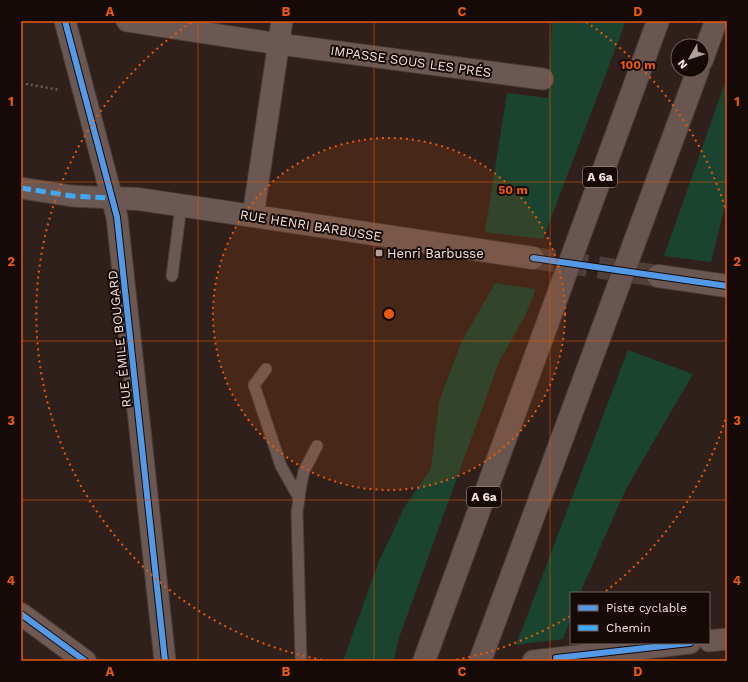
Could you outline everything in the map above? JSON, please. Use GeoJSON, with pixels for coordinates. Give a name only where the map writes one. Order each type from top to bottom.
{"type":"FeatureCollection","features":[{"type":"Feature","properties":{"kind":"highway","name":"A 6a"},"geometry":{"type":"LineString","coordinates":[[424,661],[658,21]]}},
{"type":"Feature","properties":{"kind":"highway"},"geometry":{"type":"LineString","coordinates":[[710,38],[716,21]]}},
{"type":"Feature","properties":{"kind":"highway"},"geometry":{"type":"LineString","coordinates":[[480,661],[695,78]]}},
{"type":"Feature","properties":{"kind":"main road"},"geometry":{"type":"LineString","coordinates":[[21,614],[85,661]]}},
{"type":"Feature","properties":{"kind":"street","name":"RUE ÉMILE BOUGARD"},"geometry":{"type":"LineString","coordinates":[[65,21],[118,225],[165,661]]}},
{"type":"Feature","properties":{"kind":"street","name":"IMPASSE SOUS LES PRÉS"},"geometry":{"type":"LineString","coordinates":[[127,21],[279,44],[543,79]]}},
{"type":"Feature","properties":{"kind":"street"},"geometry":{"type":"LineString","coordinates":[[253,216],[282,21]]}},
{"type":"Feature","properties":{"kind":"street"},"geometry":{"type":"LineString","coordinates":[[21,188],[72,196],[112,198]]}},
{"type":"Feature","properties":{"kind":"street","name":"RUE HENRI BARBUSSE"},"geometry":{"type":"LineString","coordinates":[[112,198],[253,216],[533,258]]}},
{"type":"Feature","properties":{"kind":"street"},"geometry":{"type":"LineString","coordinates":[[658,276],[727,286]]}},
{"type":"Feature","properties":{"kind":"street"},"geometry":{"type":"LineString","coordinates":[[710,641],[727,639]]}},
{"type":"Feature","properties":{"kind":"street"},"geometry":{"type":"LineString","coordinates":[[533,661],[556,658],[595,657],[683,644]]}},
{"type":"Feature","properties":{"kind":"lane"},"geometry":{"type":"LineString","coordinates":[[172,276],[181,206]]}},
{"type":"Feature","properties":{"kind":"lane"},"geometry":{"type":"LineString","coordinates":[[266,369],[254,385],[281,466],[299,498]]}},
{"type":"Feature","properties":{"kind":"lane"},"geometry":{"type":"LineString","coordinates":[[301,661],[299,498],[304,472],[317,446]]}},
{"type":"Feature","properties":{"kind":"path"},"geometry":{"type":"LineString","coordinates":[[21,83],[62,90]]}},
{"type":"Feature","properties":{"kind":"green space"},"geometry":{"type":"Polygon","coordinates":[[[552,21],[626,21],[543,239],[485,232],[507,93],[548,98],[552,21]]]}},
{"type":"Feature","properties":{"kind":"green space"},"geometry":{"type":"Polygon","coordinates":[[[727,77],[727,198],[711,262],[664,256],[727,77]]]}},
{"type":"Feature","properties":{"kind":"green space"},"geometry":{"type":"Polygon","coordinates":[[[495,283],[536,289],[525,316],[499,362],[399,638],[394,660],[343,661],[379,561],[405,506],[431,469],[439,402],[461,343],[495,283]]]}},
{"type":"Feature","properties":{"kind":"green space"},"geometry":{"type":"Polygon","coordinates":[[[628,350],[693,374],[626,489],[580,592],[570,592],[570,621],[563,639],[516,645],[628,350]]]}},
{"type":"Feature","properties":{"kind":"tunnel"},"geometry":{"type":"LineString","coordinates":[[533,258],[658,276]]}},
{"type":"Feature","properties":{"kind":"marked path"},"geometry":{"type":"LineString","coordinates":[[21,188],[72,196],[112,198]]}},
{"type":"Feature","properties":{"kind":"cycle path"},"geometry":{"type":"LineString","coordinates":[[65,21],[117,217],[165,661]]}},
{"type":"Feature","properties":{"kind":"cycle path"},"geometry":{"type":"LineString","coordinates":[[533,258],[727,286]]}},
{"type":"Feature","properties":{"kind":"cycle path"},"geometry":{"type":"LineString","coordinates":[[21,614],[85,661]]}},
{"type":"Feature","properties":{"kind":"cycle path"},"geometry":{"type":"LineString","coordinates":[[556,658],[681,644]]}},
{"type":"Feature","properties":{"kind":"place","name":"Henri Barbusse"},"geometry":{"type":"Point","coordinates":[379,253]}}]}
